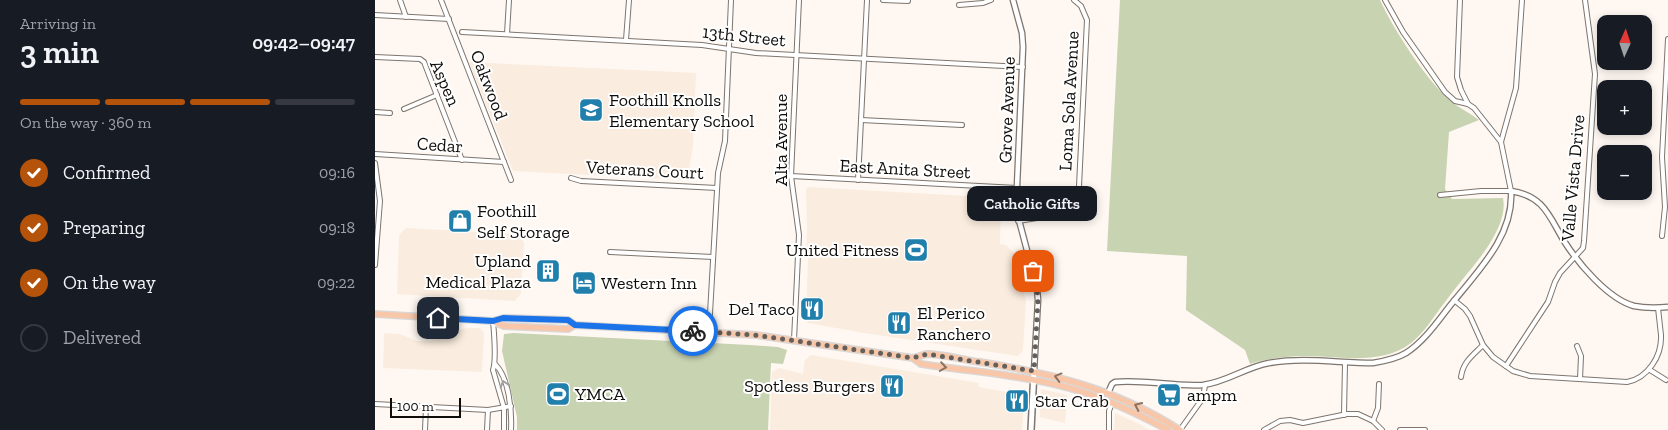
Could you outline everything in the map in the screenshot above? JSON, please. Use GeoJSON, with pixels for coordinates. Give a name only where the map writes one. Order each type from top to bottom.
{"type":"FeatureCollection","features":[{"type":"Feature","properties":{"kind":"main road"},"geometry":{"type":"LineString","coordinates":[[375,314],[493,321],[503,318],[568,320],[575,325],[755,335],[913,358],[927,354],[1034,371],[1061,378],[1108,393],[1149,412],[1180,430]]}},
{"type":"Feature","properties":{"kind":"main road"},"geometry":{"type":"LineString","coordinates":[[913,358],[921,364],[1060,385],[1111,402],[1139,414],[1168,430]]}},
{"type":"Feature","properties":{"kind":"main road","name":"Grove Avenue"},"geometry":{"type":"LineString","coordinates":[[1031,430],[1034,371]]}},
{"type":"Feature","properties":{"kind":"street"},"geometry":{"type":"LineString","coordinates":[[400,0],[407,17]]}},
{"type":"Feature","properties":{"kind":"street","name":"Oakwood"},"geometry":{"type":"LineString","coordinates":[[441,0],[511,180]]}},
{"type":"Feature","properties":{"kind":"street"},"geometry":{"type":"LineString","coordinates":[[507,34],[509,0]]}},
{"type":"Feature","properties":{"kind":"street"},"geometry":{"type":"LineString","coordinates":[[626,40],[629,0]]}},
{"type":"Feature","properties":{"kind":"street"},"geometry":{"type":"LineString","coordinates":[[709,331],[718,173],[725,141],[731,0]]}},
{"type":"Feature","properties":{"kind":"street","name":"Alta Avenue"},"geometry":{"type":"LineString","coordinates":[[794,340],[799,235],[791,176],[799,0]]}},
{"type":"Feature","properties":{"kind":"street"},"geometry":{"type":"LineString","coordinates":[[858,180],[867,0]]}},
{"type":"Feature","properties":{"kind":"street"},"geometry":{"type":"LineString","coordinates":[[883,0],[908,1]]}},
{"type":"Feature","properties":{"kind":"street"},"geometry":{"type":"LineString","coordinates":[[959,5],[983,3],[991,0]]}},
{"type":"Feature","properties":{"kind":"street","name":"Grove Avenue"},"geometry":{"type":"LineString","coordinates":[[1013,0],[1022,33],[1023,67],[1016,209],[1037,288],[1034,371]]}},
{"type":"Feature","properties":{"kind":"street","name":"Loma Sola Avenue"},"geometry":{"type":"LineString","coordinates":[[1019,221],[1069,213],[1077,207],[1087,20],[1081,6],[1074,0]]}},
{"type":"Feature","properties":{"kind":"street"},"geometry":{"type":"LineString","coordinates":[[1385,0],[1403,32],[1445,92],[1455,101],[1469,104]]}},
{"type":"Feature","properties":{"kind":"street"},"geometry":{"type":"LineString","coordinates":[[1108,393],[1112,384],[1118,382],[1177,385],[1223,381],[1270,363],[1383,362],[1402,355],[1423,339],[1486,262],[1499,240],[1508,215],[1511,191],[1501,142],[1469,104],[1461,90],[1457,77],[1460,0]]}},
{"type":"Feature","properties":{"kind":"street"},"geometry":{"type":"LineString","coordinates":[[1501,142],[1516,88],[1522,0]]}},
{"type":"Feature","properties":{"kind":"street","name":"Valle Vista Drive"},"geometry":{"type":"LineString","coordinates":[[1506,366],[1548,302],[1560,273],[1583,248],[1595,74],[1585,0]]}},
{"type":"Feature","properties":{"kind":"street"},"geometry":{"type":"LineString","coordinates":[[375,15],[449,19]]}},
{"type":"Feature","properties":{"kind":"street","name":"13th Street"},"geometry":{"type":"LineString","coordinates":[[461,32],[702,44],[757,54],[1023,67]]}},
{"type":"Feature","properties":{"kind":"street"},"geometry":{"type":"LineString","coordinates":[[1662,236],[1665,207],[1662,157],[1668,39]]}},
{"type":"Feature","properties":{"kind":"street","name":"Aspen"},"geometry":{"type":"LineString","coordinates":[[375,57],[422,60],[462,160]]}},
{"type":"Feature","properties":{"kind":"street"},"geometry":{"type":"LineString","coordinates":[[404,109],[437,95]]}},
{"type":"Feature","properties":{"kind":"street"},"geometry":{"type":"LineString","coordinates":[[375,112],[390,113]]}},
{"type":"Feature","properties":{"kind":"street"},"geometry":{"type":"LineString","coordinates":[[861,120],[962,125]]}},
{"type":"Feature","properties":{"kind":"street","name":"Cedar"},"geometry":{"type":"LineString","coordinates":[[375,154],[504,162]]}},
{"type":"Feature","properties":{"kind":"street"},"geometry":{"type":"LineString","coordinates":[[375,163],[380,201],[375,265]]}},
{"type":"Feature","properties":{"kind":"street","name":"East Anita Street"},"geometry":{"type":"LineString","coordinates":[[791,176],[1017,188]]}},
{"type":"Feature","properties":{"kind":"street","name":"Veterans Court"},"geometry":{"type":"LineString","coordinates":[[571,178],[581,181],[717,188]]}},
{"type":"Feature","properties":{"kind":"street"},"geometry":{"type":"LineString","coordinates":[[1440,195],[1481,190],[1511,191],[1524,194],[1539,202],[1575,257],[1607,290],[1633,306],[1668,307]]}},
{"type":"Feature","properties":{"kind":"street"},"geometry":{"type":"LineString","coordinates":[[610,252],[713,257]]}},
{"type":"Feature","properties":{"kind":"street"},"geometry":{"type":"LineString","coordinates":[[1454,300],[1470,316],[1483,345],[1493,358],[1520,374],[1627,382],[1636,380],[1650,370],[1660,344],[1658,308]]}},
{"type":"Feature","properties":{"kind":"street"},"geometry":{"type":"LineString","coordinates":[[493,321],[495,364],[493,370],[504,408],[504,430]]}},
{"type":"Feature","properties":{"kind":"street"},"geometry":{"type":"LineString","coordinates":[[1461,377],[1463,366],[1483,345]]}},
{"type":"Feature","properties":{"kind":"street"},"geometry":{"type":"LineString","coordinates":[[1577,346],[1581,356],[1580,379]]}},
{"type":"Feature","properties":{"kind":"street"},"geometry":{"type":"LineString","coordinates":[[1344,415],[1345,363]]}},
{"type":"Feature","properties":{"kind":"street"},"geometry":{"type":"LineString","coordinates":[[495,364],[499,368],[511,406],[511,430]]}},
{"type":"Feature","properties":{"kind":"street"},"geometry":{"type":"LineString","coordinates":[[1650,370],[1666,380]]}},
{"type":"Feature","properties":{"kind":"street"},"geometry":{"type":"LineString","coordinates":[[1180,430],[1203,398],[1205,384]]}},
{"type":"Feature","properties":{"kind":"street"},"geometry":{"type":"LineString","coordinates":[[1373,421],[1378,408],[1379,384]]}},
{"type":"Feature","properties":{"kind":"street"},"geometry":{"type":"LineString","coordinates":[[1109,430],[1111,402]]}},
{"type":"Feature","properties":{"kind":"street"},"geometry":{"type":"LineString","coordinates":[[375,404],[488,410],[511,406]]}},
{"type":"Feature","properties":{"kind":"street"},"geometry":{"type":"LineString","coordinates":[[425,430],[426,407]]}},
{"type":"Feature","properties":{"kind":"street"},"geometry":{"type":"LineString","coordinates":[[487,430],[488,410]]}},
{"type":"Feature","properties":{"kind":"street"},"geometry":{"type":"LineString","coordinates":[[1264,430],[1280,421],[1290,420],[1303,423],[1358,414],[1373,421],[1382,430]]}},
{"type":"Feature","properties":{"kind":"street"},"geometry":{"type":"LineString","coordinates":[[1400,430],[1425,430]]}},
{"type":"Feature","properties":{"kind":"shaded area","name":"Foothill Knolls Elementary School"},"geometry":{"type":"Polygon","coordinates":[[[469,62],[696,73],[693,147],[687,180],[513,171],[469,62]]]}},
{"type":"Feature","properties":{"kind":"shaded area"},"geometry":{"type":"Polygon","coordinates":[[[808,187],[1001,198],[1000,244],[1006,245],[1015,254],[1026,301],[1023,350],[1018,356],[808,323],[806,320],[808,258],[806,257],[806,189],[808,187]]]}},
{"type":"Feature","properties":{"kind":"shaded area"},"geometry":{"type":"Polygon","coordinates":[[[406,228],[515,234],[521,237],[524,243],[521,293],[515,301],[397,294],[399,235],[406,228]]]}},
{"type":"Feature","properties":{"kind":"shaded area"},"geometry":{"type":"Polygon","coordinates":[[[468,328],[480,328],[484,333],[482,372],[383,368],[384,333],[400,334],[417,341],[430,341],[437,339],[445,333],[468,328]]]}},
{"type":"Feature","properties":{"kind":"shaded area"},"geometry":{"type":"Polygon","coordinates":[[[811,355],[979,383],[978,387],[1024,395],[1022,430],[770,430],[772,372],[779,368],[803,374],[805,360],[811,355]]]}},
{"type":"Feature","properties":{"kind":"shaded area"},"geometry":{"type":"Polygon","coordinates":[[[1041,389],[1067,395],[1065,423],[1040,417],[1041,389]]]}},
{"type":"Feature","properties":{"kind":"shaded area"},"geometry":{"type":"Polygon","coordinates":[[[1115,413],[1139,424],[1149,430],[1114,430],[1115,413]]]}},
{"type":"Feature","properties":{"kind":"green space"},"geometry":{"type":"Polygon","coordinates":[[[1120,0],[1380,0],[1393,25],[1432,81],[1457,106],[1479,120],[1449,132],[1445,189],[1452,199],[1503,198],[1504,207],[1499,227],[1489,245],[1416,339],[1399,350],[1385,355],[1357,358],[1299,356],[1274,358],[1250,364],[1245,350],[1186,310],[1187,256],[1107,251],[1120,0]]]}},
{"type":"Feature","properties":{"kind":"green space"},"geometry":{"type":"Polygon","coordinates":[[[504,334],[750,345],[778,347],[787,350],[783,364],[771,363],[768,430],[517,430],[517,417],[502,351],[504,334]]]}},
{"type":"Feature","properties":{"kind":"way so far"},"geometry":{"type":"LineString","coordinates":[[693,331],[755,335],[913,358],[927,354],[1034,371],[1038,300],[1033,271]]}},
{"type":"Feature","properties":{"kind":"place","name":"Foothill Knolls Elementary School"},"geometry":{"type":"Point","coordinates":[591,110]}},
{"type":"Feature","properties":{"kind":"place","name":"Foothill Self Storage"},"geometry":{"type":"Point","coordinates":[460,221]}},
{"type":"Feature","properties":{"kind":"place","name":"United Fitness"},"geometry":{"type":"Point","coordinates":[916,250]}},
{"type":"Feature","properties":{"kind":"place","name":"Upland Medical Plaza"},"geometry":{"type":"Point","coordinates":[548,271]}},
{"type":"Feature","properties":{"kind":"place","name":"Catholic Gifts"},"geometry":{"type":"Point","coordinates":[1033,271]}},
{"type":"Feature","properties":{"kind":"place","name":"Western Inn"},"geometry":{"type":"Point","coordinates":[584,283]}},
{"type":"Feature","properties":{"kind":"place","name":"Del Taco"},"geometry":{"type":"Point","coordinates":[812,309]}},
{"type":"Feature","properties":{"kind":"place","name":"El Perico Ranchero"},"geometry":{"type":"Point","coordinates":[899,323]}},
{"type":"Feature","properties":{"kind":"place","name":"Spotless Burgers"},"geometry":{"type":"Point","coordinates":[892,386]}},
{"type":"Feature","properties":{"kind":"place","name":"YMCA"},"geometry":{"type":"Point","coordinates":[558,394]}},
{"type":"Feature","properties":{"kind":"place","name":"ampm"},"geometry":{"type":"Point","coordinates":[1169,395]}},
{"type":"Feature","properties":{"kind":"place","name":"Star Crab"},"geometry":{"type":"Point","coordinates":[1017,401]}},
{"type":"Feature","properties":{"kind":"route"},"geometry":{"type":"LineString","coordinates":[[438,318],[493,321],[503,318],[568,320],[575,325],[693,331]]}}]}
